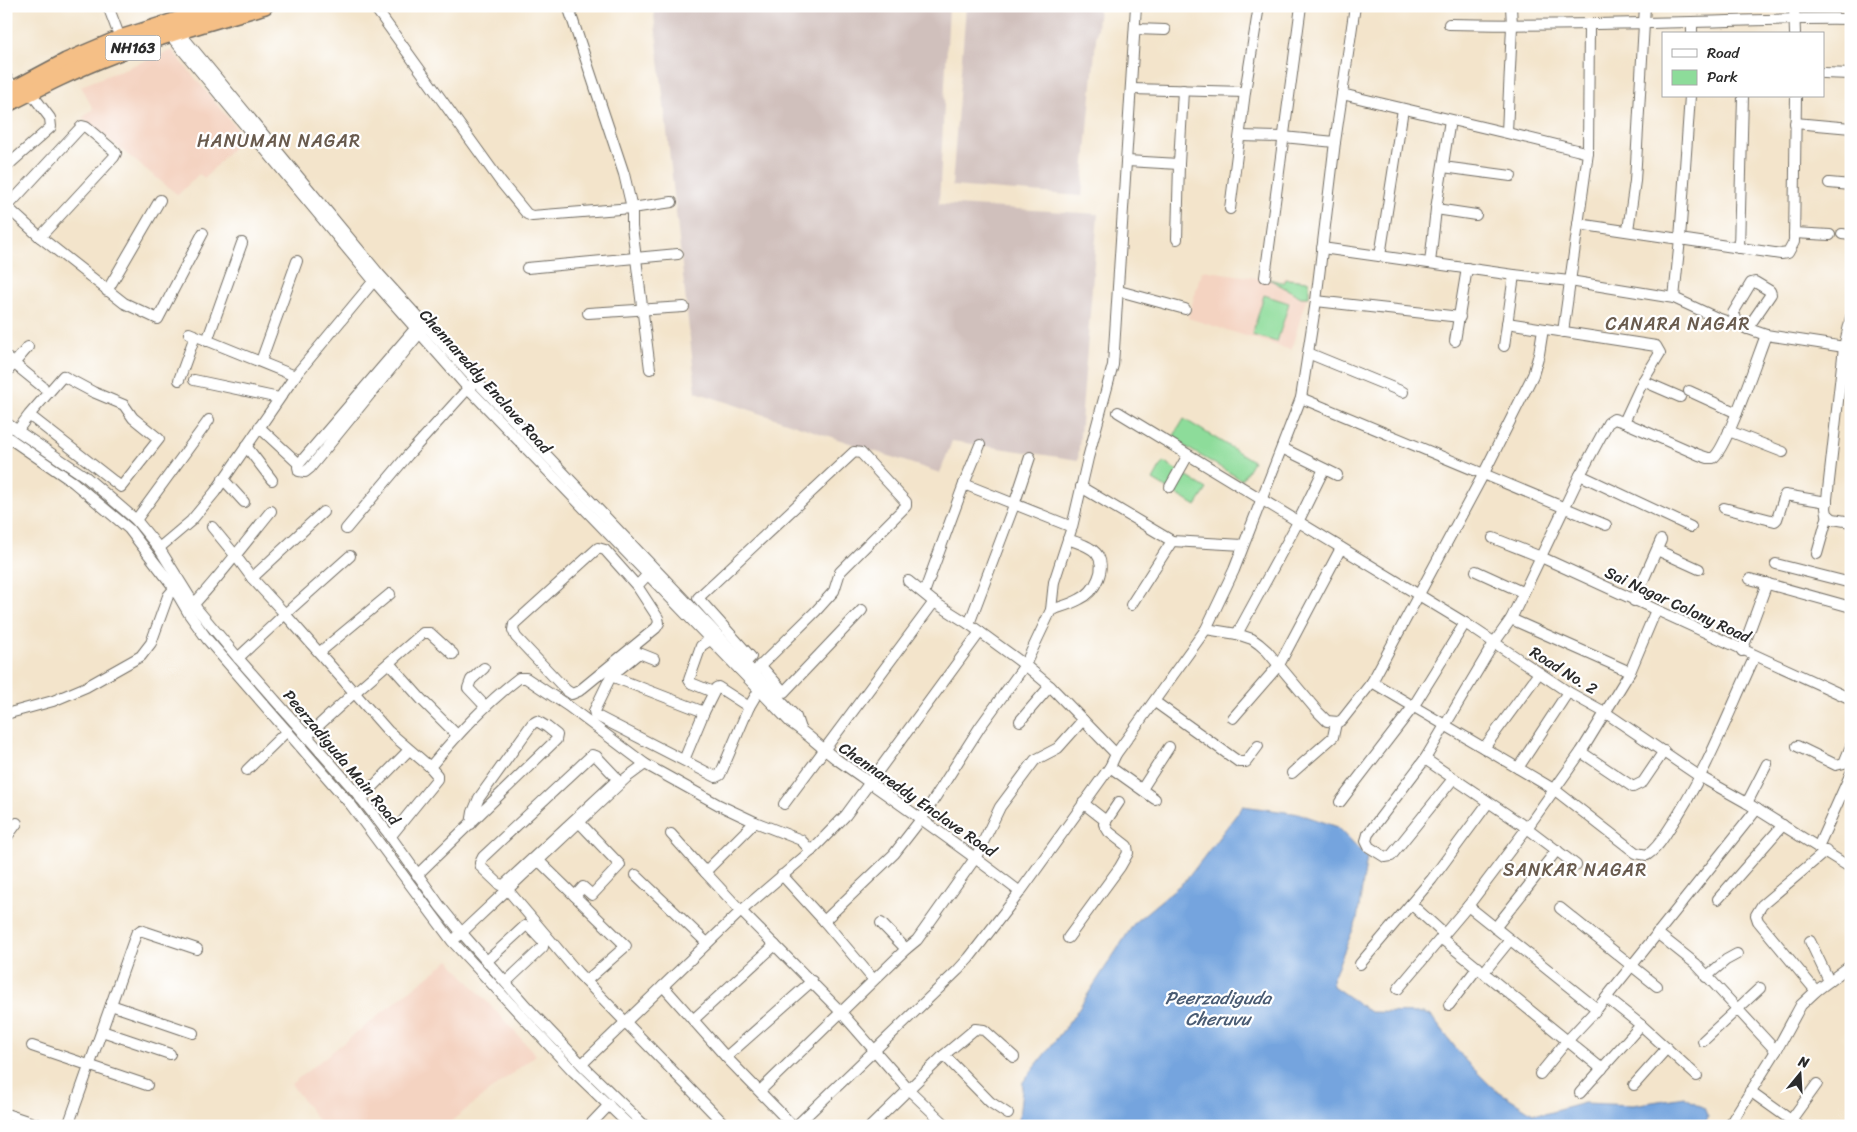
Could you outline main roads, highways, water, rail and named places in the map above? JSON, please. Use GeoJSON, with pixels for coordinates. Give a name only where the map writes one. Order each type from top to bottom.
{"type":"FeatureCollection","features":[{"type":"Feature","properties":{"kind":"highway","name":"NH163"},"geometry":{"type":"LineString","coordinates":[[6,105],[66,61],[120,38],[222,6]]}},
{"type":"Feature","properties":{"kind":"highway","name":"NH163"},"geometry":{"type":"LineString","coordinates":[[9,86],[33,87],[113,54],[265,6]]}},
{"type":"Feature","properties":{"kind":"water","name":"Peerzadiguda Cheruvu"},"geometry":{"type":"Polygon","coordinates":[[[1243,806],[1300,814],[1338,827],[1367,857],[1357,920],[1332,980],[1333,986],[1370,1012],[1423,1013],[1431,1016],[1465,1060],[1492,1087],[1533,1113],[1544,1114],[1584,1103],[1633,1105],[1684,1097],[1704,1108],[1708,1117],[1705,1126],[1018,1126],[1023,1082],[1071,1020],[1135,922],[1187,879],[1243,806]]]}},
{"type":"Feature","properties":{"kind":"district","name":"HANUMAN NAGAR"},"geometry":{"type":"Point","coordinates":[279,141]}},
{"type":"Feature","properties":{"kind":"district","name":"CANARA NAGAR"},"geometry":{"type":"Point","coordinates":[1678,324]}},
{"type":"Feature","properties":{"kind":"district","name":"SANKAR NAGAR"},"geometry":{"type":"Point","coordinates":[1575,870]}}]}
